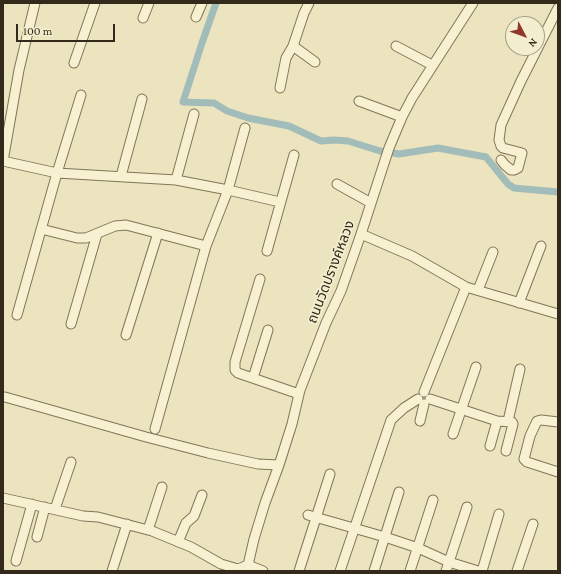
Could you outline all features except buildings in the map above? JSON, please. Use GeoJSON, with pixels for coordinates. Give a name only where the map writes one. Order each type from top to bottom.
{"type":"FeatureCollection","features":[{"type":"Feature","properties":{"kind":"street"},"geometry":{"type":"LineString","coordinates":[[35,3],[19,70],[3,161],[57,173],[176,180],[280,202]]}},
{"type":"Feature","properties":{"kind":"street"},"geometry":{"type":"LineString","coordinates":[[74,63],[95,3]]}},
{"type":"Feature","properties":{"kind":"street"},"geometry":{"type":"LineString","coordinates":[[143,18],[149,3]]}},
{"type":"Feature","properties":{"kind":"street"},"geometry":{"type":"LineString","coordinates":[[196,17],[202,3]]}},
{"type":"Feature","properties":{"kind":"street"},"geometry":{"type":"LineString","coordinates":[[280,88],[284,65],[293,46],[309,3]]}},
{"type":"Feature","properties":{"kind":"street","name":"ถนนวัดปรางค์หลวง"},"geometry":{"type":"LineString","coordinates":[[248,565],[264,503],[279,465],[292,424],[299,394],[326,323],[341,291],[388,149],[402,117],[432,65],[473,3]]}},
{"type":"Feature","properties":{"kind":"street"},"geometry":{"type":"LineString","coordinates":[[501,160],[511,170],[518,168],[522,153],[503,148],[501,146],[499,140],[501,125],[521,81],[558,8]]}},
{"type":"Feature","properties":{"kind":"street"},"geometry":{"type":"LineString","coordinates":[[293,46],[316,62]]}},
{"type":"Feature","properties":{"kind":"street"},"geometry":{"type":"LineString","coordinates":[[396,46],[432,65]]}},
{"type":"Feature","properties":{"kind":"street"},"geometry":{"type":"LineString","coordinates":[[17,315],[57,173],[81,95]]}},
{"type":"Feature","properties":{"kind":"street"},"geometry":{"type":"LineString","coordinates":[[121,176],[142,99]]}},
{"type":"Feature","properties":{"kind":"street"},"geometry":{"type":"LineString","coordinates":[[359,102],[402,117]]}},
{"type":"Feature","properties":{"kind":"street"},"geometry":{"type":"LineString","coordinates":[[176,180],[194,114]]}},
{"type":"Feature","properties":{"kind":"street"},"geometry":{"type":"LineString","coordinates":[[155,429],[206,246],[228,190],[245,128]]}},
{"type":"Feature","properties":{"kind":"street"},"geometry":{"type":"LineString","coordinates":[[267,251],[294,155]]}},
{"type":"Feature","properties":{"kind":"street"},"geometry":{"type":"LineString","coordinates":[[337,184],[371,203]]}},
{"type":"Feature","properties":{"kind":"street"},"geometry":{"type":"LineString","coordinates":[[41,229],[77,238],[86,238],[115,226],[126,225],[206,246]]}},
{"type":"Feature","properties":{"kind":"street"},"geometry":{"type":"LineString","coordinates":[[126,335],[158,233]]}},
{"type":"Feature","properties":{"kind":"street"},"geometry":{"type":"LineString","coordinates":[[71,324],[97,234]]}},
{"type":"Feature","properties":{"kind":"street"},"geometry":{"type":"LineString","coordinates":[[361,234],[412,256],[466,287],[558,314]]}},
{"type":"Feature","properties":{"kind":"street"},"geometry":{"type":"LineString","coordinates":[[519,303],[541,246]]}},
{"type":"Feature","properties":{"kind":"street"},"geometry":{"type":"LineString","coordinates":[[478,290],[493,252]]}},
{"type":"Feature","properties":{"kind":"street"},"geometry":{"type":"LineString","coordinates":[[260,279],[234,367],[235,370],[238,373],[299,394]]}},
{"type":"Feature","properties":{"kind":"street"},"geometry":{"type":"LineString","coordinates":[[420,421],[424,399],[466,287]]}},
{"type":"Feature","properties":{"kind":"street"},"geometry":{"type":"LineString","coordinates":[[253,378],[268,330]]}},
{"type":"Feature","properties":{"kind":"street"},"geometry":{"type":"LineString","coordinates":[[453,434],[476,367]]}},
{"type":"Feature","properties":{"kind":"street"},"geometry":{"type":"LineString","coordinates":[[508,421],[520,369]]}},
{"type":"Feature","properties":{"kind":"street"},"geometry":{"type":"LineString","coordinates":[[5,397],[208,453],[258,464],[279,465]]}},
{"type":"Feature","properties":{"kind":"street"},"geometry":{"type":"LineString","coordinates":[[340,571],[391,420],[404,408],[424,399],[497,421],[512,422],[513,424],[506,451]]}},
{"type":"Feature","properties":{"kind":"street"},"geometry":{"type":"LineString","coordinates":[[558,422],[540,420],[537,422],[530,436],[524,459],[527,462],[558,472]]}},
{"type":"Feature","properties":{"kind":"street"},"geometry":{"type":"LineString","coordinates":[[490,446],[497,421]]}},
{"type":"Feature","properties":{"kind":"street"},"geometry":{"type":"LineString","coordinates":[[55,508],[71,462]]}},
{"type":"Feature","properties":{"kind":"street"},"geometry":{"type":"LineString","coordinates":[[299,571],[312,516],[330,474]]}},
{"type":"Feature","properties":{"kind":"street"},"geometry":{"type":"LineString","coordinates":[[148,530],[162,487]]}},
{"type":"Feature","properties":{"kind":"street"},"geometry":{"type":"LineString","coordinates":[[374,571],[399,492]]}},
{"type":"Feature","properties":{"kind":"street"},"geometry":{"type":"LineString","coordinates":[[178,542],[186,523],[194,516],[202,495]]}},
{"type":"Feature","properties":{"kind":"street"},"geometry":{"type":"LineString","coordinates":[[3,498],[127,524],[148,530],[191,547],[221,564],[238,569],[248,565],[263,571]]}},
{"type":"Feature","properties":{"kind":"street"},"geometry":{"type":"LineString","coordinates":[[410,571],[433,500]]}},
{"type":"Feature","properties":{"kind":"street"},"geometry":{"type":"LineString","coordinates":[[16,561],[32,504]]}},
{"type":"Feature","properties":{"kind":"street"},"geometry":{"type":"LineString","coordinates":[[37,537],[45,507]]}},
{"type":"Feature","properties":{"kind":"street"},"geometry":{"type":"LineString","coordinates":[[446,571],[467,507]]}},
{"type":"Feature","properties":{"kind":"street"},"geometry":{"type":"LineString","coordinates":[[482,571],[499,514]]}},
{"type":"Feature","properties":{"kind":"street"},"geometry":{"type":"LineString","coordinates":[[312,516],[385,537],[418,548],[449,562],[478,571]]}},
{"type":"Feature","properties":{"kind":"street"},"geometry":{"type":"LineString","coordinates":[[112,571],[127,524]]}},
{"type":"Feature","properties":{"kind":"street"},"geometry":{"type":"LineString","coordinates":[[517,571],[533,524]]}},
{"type":"Feature","properties":{"kind":"waterway"},"geometry":{"type":"LineString","coordinates":[[216,3],[183,102],[214,103],[227,111],[248,118],[289,126],[321,141],[348,141],[380,151],[399,154],[438,148],[486,157],[508,184],[514,188],[558,192]]}}]}
